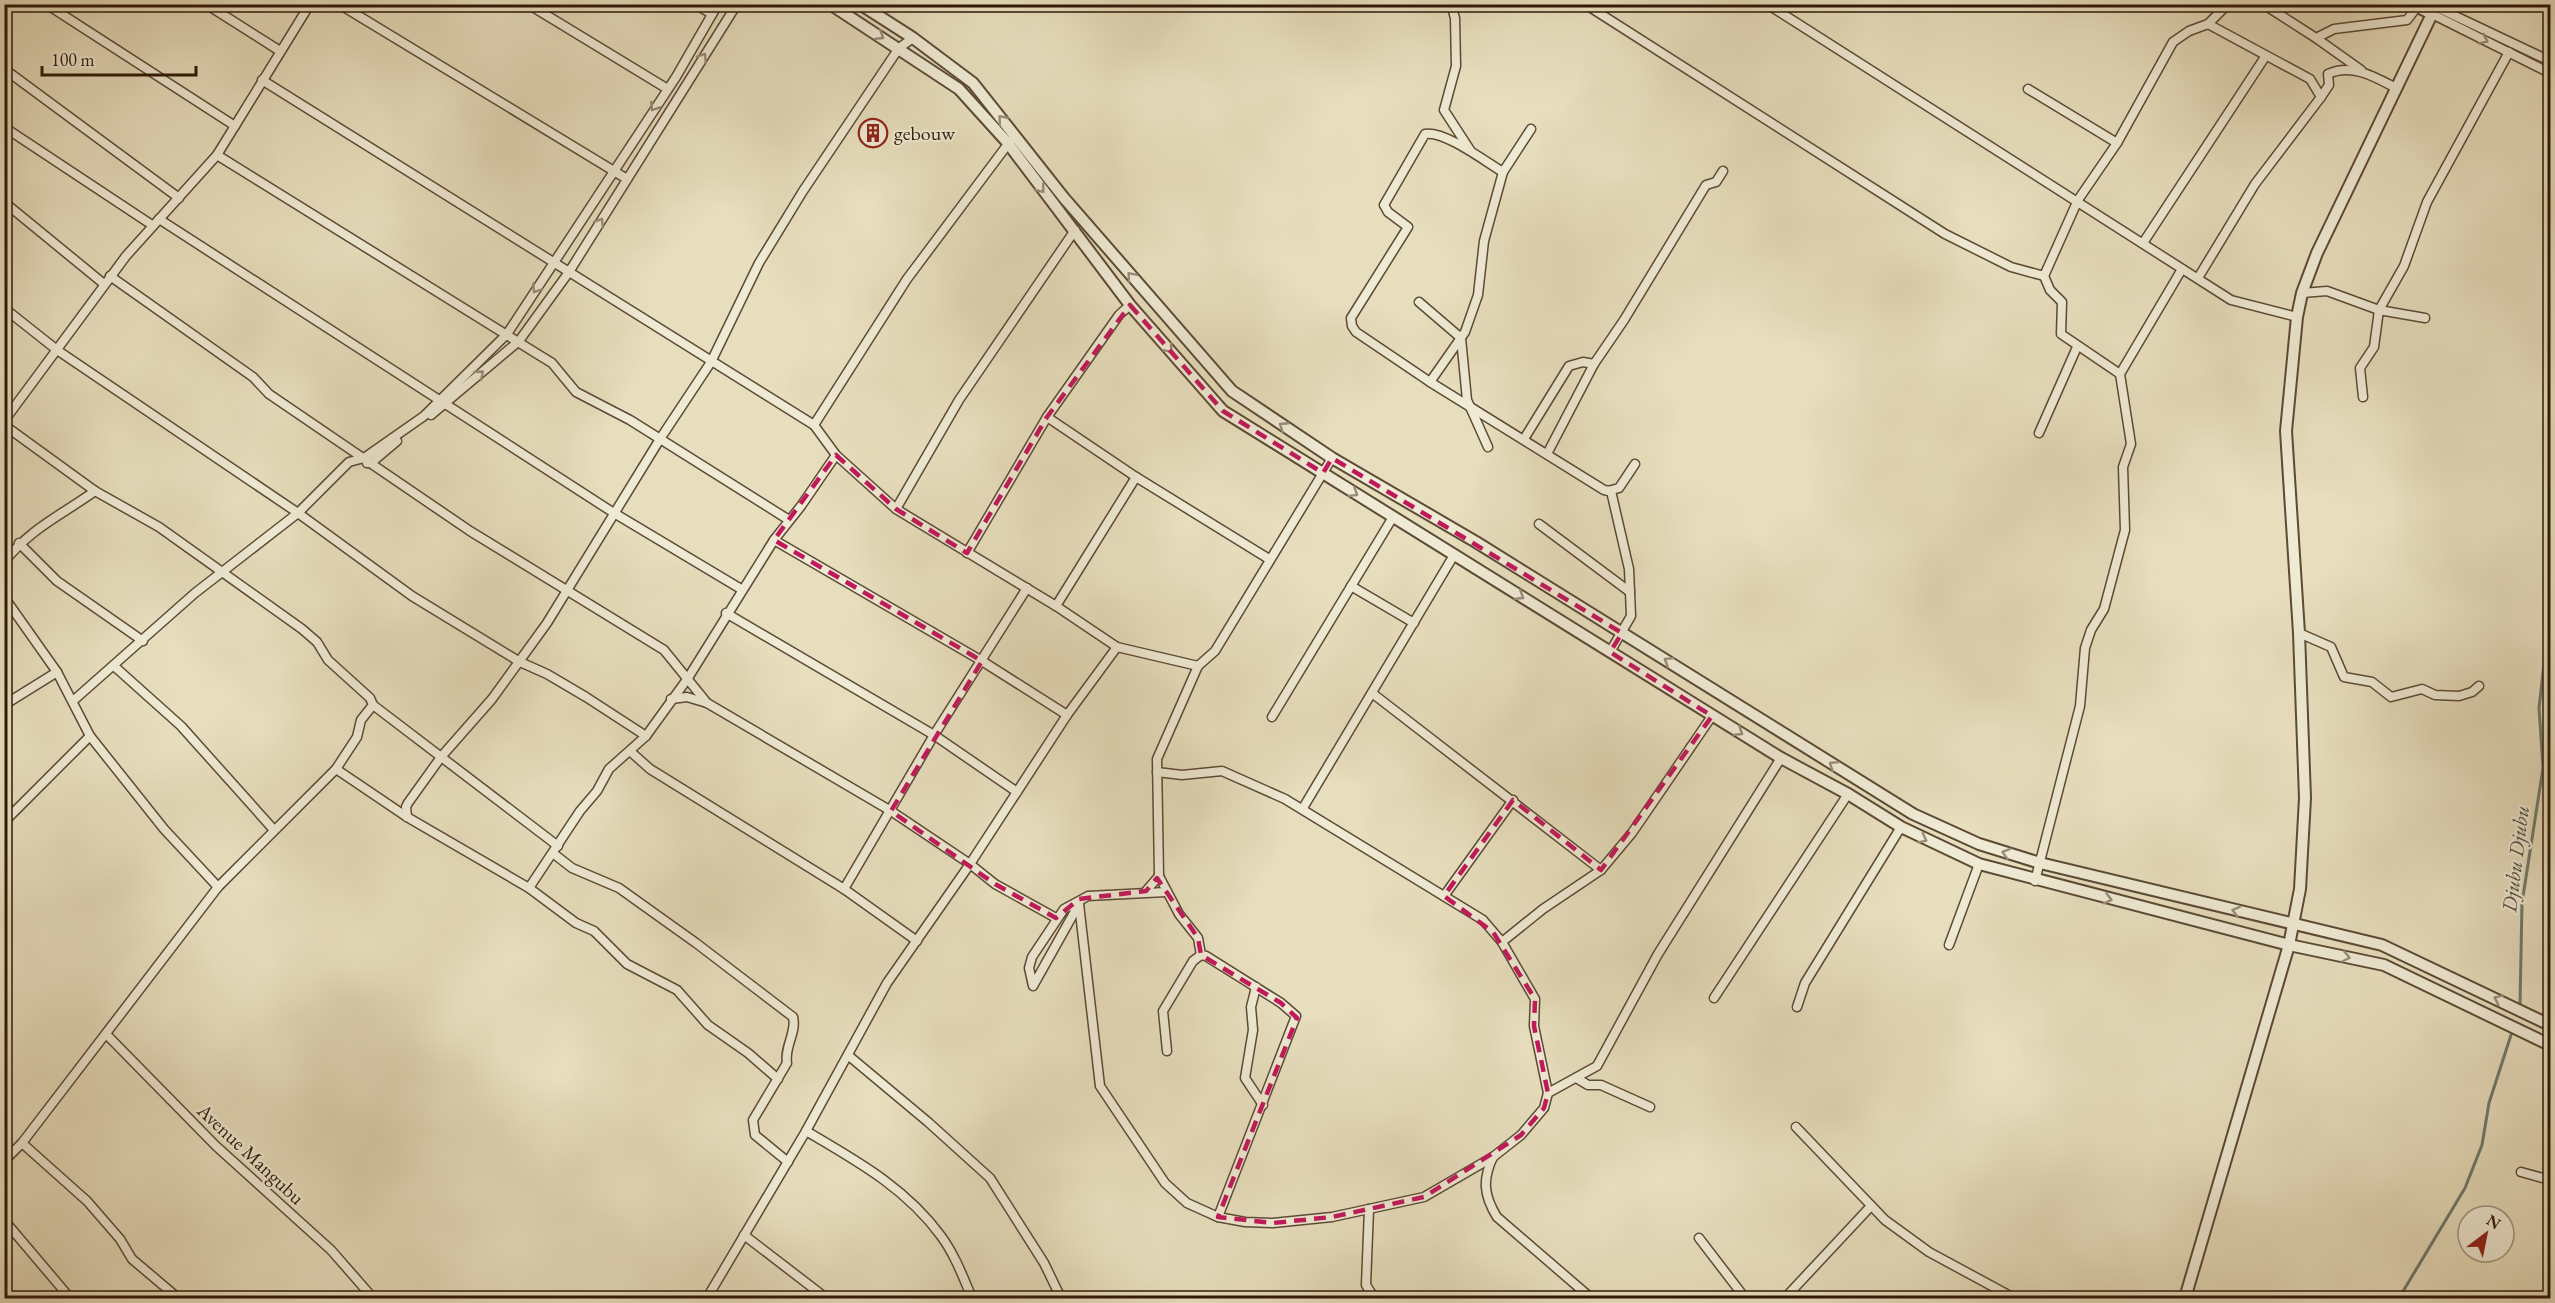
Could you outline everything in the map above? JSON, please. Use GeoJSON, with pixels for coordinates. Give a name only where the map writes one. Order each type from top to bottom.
{"type":"FeatureCollection","features":[{"type":"Feature","properties":{"kind":"street"},"geometry":{"type":"LineString","coordinates":[[46,4],[235,126]]}},
{"type":"Feature","properties":{"kind":"street"},"geometry":{"type":"LineString","coordinates":[[206,4],[280,51]]}},
{"type":"Feature","properties":{"kind":"street"},"geometry":{"type":"LineString","coordinates":[[310,4],[218,155],[155,222],[110,276],[4,423],[95,491],[159,527],[224,572],[317,642],[328,660],[370,698],[373,705],[556,850],[572,868],[619,888],[787,1011],[795,1024],[785,1053],[787,1063],[753,1120],[753,1128],[755,1135],[788,1162]]}},
{"type":"Feature","properties":{"kind":"street"},"geometry":{"type":"LineString","coordinates":[[339,4],[627,179]]}},
{"type":"Feature","properties":{"kind":"street"},"geometry":{"type":"LineString","coordinates":[[528,4],[666,88]]}},
{"type":"Feature","properties":{"kind":"street"},"geometry":{"type":"LineString","coordinates":[[695,4],[712,14]]}},
{"type":"Feature","properties":{"kind":"street"},"geometry":{"type":"LineString","coordinates":[[442,402],[507,334],[676,76],[718,4]]}},
{"type":"Feature","properties":{"kind":"street"},"geometry":{"type":"LineString","coordinates":[[74,700],[195,593],[298,513],[349,462],[368,461],[519,341],[569,272],[685,83],[737,4]]}},
{"type":"Feature","properties":{"kind":"street"},"geometry":{"type":"LineString","coordinates":[[830,4],[959,89],[1012,139],[1232,391],[1332,458],[1476,542],[1913,814],[1979,844],[2040,863],[2399,952],[2550,1025]]}},
{"type":"Feature","properties":{"kind":"street"},"geometry":{"type":"LineString","coordinates":[[860,4],[913,38],[973,83],[1012,139],[1037,185],[1075,230],[1130,305],[1223,411],[1712,716],[1901,827],[1979,864],[2035,881],[2289,945],[2384,965],[2403,972],[2550,1045]]}},
{"type":"Feature","properties":{"kind":"street"},"geometry":{"type":"LineString","coordinates":[[1451,4],[1455,18],[1456,66],[1444,110],[1471,152]]}},
{"type":"Feature","properties":{"kind":"street"},"geometry":{"type":"LineString","coordinates":[[1585,4],[1945,234],[2011,267],[2044,276]]}},
{"type":"Feature","properties":{"kind":"street"},"geometry":{"type":"LineString","coordinates":[[1767,4],[2078,200],[2108,223],[2231,300],[2297,317]]}},
{"type":"Feature","properties":{"kind":"street"},"geometry":{"type":"LineString","coordinates":[[2120,374],[2061,334],[2062,302],[2050,290],[2044,276],[2078,200],[2117,143],[2173,42],[2189,31],[2208,24],[2228,4]]}},
{"type":"Feature","properties":{"kind":"street"},"geometry":{"type":"LineString","coordinates":[[2263,4],[2361,70],[2396,88]]}},
{"type":"Feature","properties":{"kind":"street"},"geometry":{"type":"LineString","coordinates":[[2316,38],[2334,28],[2407,20],[2415,6],[2432,7],[2550,61]]}},
{"type":"Feature","properties":{"kind":"street"},"geometry":{"type":"LineString","coordinates":[[2432,7],[2550,74]]}},
{"type":"Feature","properties":{"kind":"street"},"geometry":{"type":"LineString","coordinates":[[2185,1299],[2289,945],[2304,851],[2305,798],[2299,633],[2286,431],[2297,317],[2302,293],[2317,253],[2432,7]]}},
{"type":"Feature","properties":{"kind":"street"},"geometry":{"type":"LineString","coordinates":[[2208,24],[2265,57],[2310,79],[2321,97]]}},
{"type":"Feature","properties":{"kind":"street"},"geometry":{"type":"LineString","coordinates":[[407,817],[405,807],[441,757],[520,662],[567,592],[660,439],[711,362],[759,263],[803,191],[899,48],[913,38]]}},
{"type":"Feature","properties":{"kind":"street"},"geometry":{"type":"LineString","coordinates":[[2363,397],[2360,368],[2374,347],[2379,310],[2404,266],[2427,202],[2509,52]]}},
{"type":"Feature","properties":{"kind":"street"},"geometry":{"type":"LineString","coordinates":[[2143,243],[2265,57]]}},
{"type":"Feature","properties":{"kind":"street"},"geometry":{"type":"LineString","coordinates":[[2198,279],[2255,184],[2329,86],[2328,74],[2361,70]]}},
{"type":"Feature","properties":{"kind":"street"},"geometry":{"type":"LineString","coordinates":[[7,71],[179,198]]}},
{"type":"Feature","properties":{"kind":"street"},"geometry":{"type":"LineString","coordinates":[[676,76],[685,83]]}},
{"type":"Feature","properties":{"kind":"street"},"geometry":{"type":"LineString","coordinates":[[262,80],[814,425],[836,455],[896,509],[1056,606],[1117,647],[1198,666]]}},
{"type":"Feature","properties":{"kind":"street"},"geometry":{"type":"LineString","coordinates":[[2028,89],[2117,143]]}},
{"type":"Feature","properties":{"kind":"street"},"geometry":{"type":"LineString","coordinates":[[4,127],[442,402],[614,513],[741,589]]}},
{"type":"Feature","properties":{"kind":"street"},"geometry":{"type":"LineString","coordinates":[[1430,382],[1461,338],[1478,295],[1484,241],[1503,172],[1531,129]]}},
{"type":"Feature","properties":{"kind":"street"},"geometry":{"type":"LineString","coordinates":[[1503,172],[1471,152],[1430,133],[1422,138],[1384,206],[1388,212],[1408,227],[1351,318],[1352,326],[1356,332],[1430,382],[1607,491],[1611,491],[1629,569],[1631,616],[1610,652]]}},
{"type":"Feature","properties":{"kind":"street"},"geometry":{"type":"LineString","coordinates":[[814,425],[907,279],[1012,139]]}},
{"type":"Feature","properties":{"kind":"street"},"geometry":{"type":"LineString","coordinates":[[218,155],[519,341],[552,363],[576,392],[630,420],[789,520]]}},
{"type":"Feature","properties":{"kind":"street"},"geometry":{"type":"LineString","coordinates":[[1547,454],[1594,364],[1612,339],[1706,185],[1716,182],[1723,171]]}},
{"type":"Feature","properties":{"kind":"street"},"geometry":{"type":"LineString","coordinates":[[4,202],[104,284]]}},
{"type":"Feature","properties":{"kind":"street"},"geometry":{"type":"LineString","coordinates":[[896,509],[959,400],[1075,230]]}},
{"type":"Feature","properties":{"kind":"street"},"geometry":{"type":"LineString","coordinates":[[2035,881],[2080,706],[2085,648],[2091,630],[2104,609],[2125,530],[2123,467],[2131,444],[2120,374],[2182,269]]}},
{"type":"Feature","properties":{"kind":"street"},"geometry":{"type":"LineString","coordinates":[[110,276],[253,377],[270,394],[470,531],[664,650],[707,703]]}},
{"type":"Feature","properties":{"kind":"street"},"geometry":{"type":"LineString","coordinates":[[2302,293],[2327,291],[2379,310],[2426,318]]}},
{"type":"Feature","properties":{"kind":"street"},"geometry":{"type":"LineString","coordinates":[[1419,302],[1461,338],[1469,405],[1488,447]]}},
{"type":"Feature","properties":{"kind":"street"},"geometry":{"type":"LineString","coordinates":[[967,553],[1047,417],[1119,315],[1130,305]]}},
{"type":"Feature","properties":{"kind":"street"},"geometry":{"type":"LineString","coordinates":[[4,308],[57,350],[298,513],[412,596],[520,662],[547,674],[646,736]]}},
{"type":"Feature","properties":{"kind":"street"},"geometry":{"type":"LineString","coordinates":[[2039,433],[2077,347]]}},
{"type":"Feature","properties":{"kind":"street"},"geometry":{"type":"LineString","coordinates":[[1524,440],[1569,366],[1583,362],[1594,364]]}},
{"type":"Feature","properties":{"kind":"street"},"geometry":{"type":"LineString","coordinates":[[1047,417],[1136,477],[1269,559]]}},
{"type":"Feature","properties":{"kind":"street"},"geometry":{"type":"LineString","coordinates":[[529,888],[597,791],[609,769],[631,752],[646,736],[688,678],[741,589],[836,455]]}},
{"type":"Feature","properties":{"kind":"street"},"geometry":{"type":"LineString","coordinates":[[1201,955],[1198,938],[1166,892],[1159,876],[1157,772],[1159,750],[1198,666],[1215,651],[1332,458]]}},
{"type":"Feature","properties":{"kind":"street"},"geometry":{"type":"LineString","coordinates":[[1607,491],[1619,488],[1635,464]]}},
{"type":"Feature","properties":{"kind":"street"},"geometry":{"type":"LineString","coordinates":[[1056,606],[1136,477]]}},
{"type":"Feature","properties":{"kind":"street"},"geometry":{"type":"LineString","coordinates":[[4,562],[19,543],[45,522],[56,519],[95,491]]}},
{"type":"Feature","properties":{"kind":"street"},"geometry":{"type":"LineString","coordinates":[[1272,717],[1393,517]]}},
{"type":"Feature","properties":{"kind":"street"},"geometry":{"type":"LineString","coordinates":[[1539,524],[1630,592]]}},
{"type":"Feature","properties":{"kind":"street"},"geometry":{"type":"LineString","coordinates":[[774,540],[982,661],[1067,715]]}},
{"type":"Feature","properties":{"kind":"street"},"geometry":{"type":"LineString","coordinates":[[19,543],[57,581],[142,642]]}},
{"type":"Feature","properties":{"kind":"street"},"geometry":{"type":"LineString","coordinates":[[1303,808],[1454,555]]}},
{"type":"Feature","properties":{"kind":"street"},"geometry":{"type":"LineString","coordinates":[[1352,586],[1414,623]]}},
{"type":"Feature","properties":{"kind":"street"},"geometry":{"type":"LineString","coordinates":[[844,889],[934,735],[1027,588]]}},
{"type":"Feature","properties":{"kind":"street"},"geometry":{"type":"LineString","coordinates":[[4,597],[57,672],[74,700],[90,736],[164,829],[218,887]]}},
{"type":"Feature","properties":{"kind":"street"},"geometry":{"type":"LineString","coordinates":[[726,613],[934,735],[1017,792]]}},
{"type":"Feature","properties":{"kind":"street"},"geometry":{"type":"LineString","coordinates":[[2299,633],[2331,647],[2344,677],[2372,682],[2391,696],[2422,689],[2435,695],[2459,696],[2472,692],[2479,686]]}},
{"type":"Feature","properties":{"kind":"street"},"geometry":{"type":"LineString","coordinates":[[707,1299],[807,1131],[887,983],[970,864],[1067,715],[1117,647]]}},
{"type":"Feature","properties":{"kind":"street"},"geometry":{"type":"LineString","coordinates":[[114,666],[181,726],[274,830]]}},
{"type":"Feature","properties":{"kind":"street"},"geometry":{"type":"LineString","coordinates":[[4,705],[57,672]]}},
{"type":"Feature","properties":{"kind":"street"},"geometry":{"type":"LineString","coordinates":[[1372,693],[1601,870]]}},
{"type":"Feature","properties":{"kind":"street"},"geometry":{"type":"LineString","coordinates":[[671,699],[687,697],[707,703],[891,811],[970,864],[995,884],[1056,918]]}},
{"type":"Feature","properties":{"kind":"street"},"geometry":{"type":"LineString","coordinates":[[4,1161],[22,1143],[218,887],[336,769],[357,736],[360,720],[373,705]]}},
{"type":"Feature","properties":{"kind":"street"},"geometry":{"type":"LineString","coordinates":[[1502,942],[1543,909],[1601,870],[1632,833],[1712,716]]}},
{"type":"Feature","properties":{"kind":"street"},"geometry":{"type":"LineString","coordinates":[[4,822],[90,736]]}},
{"type":"Feature","properties":{"kind":"street"},"geometry":{"type":"LineString","coordinates":[[631,752],[650,769],[844,889],[916,941]]}},
{"type":"Feature","properties":{"kind":"street"},"geometry":{"type":"LineString","coordinates":[[1548,1093],[1578,1079],[1597,1066],[1658,954],[1781,758]]}},
{"type":"Feature","properties":{"kind":"street"},"geometry":{"type":"LineString","coordinates":[[336,769],[407,817],[529,888],[576,923],[594,931],[627,964],[677,990],[708,1025],[748,1053],[778,1079]]}},
{"type":"Feature","properties":{"kind":"street"},"geometry":{"type":"LineString","coordinates":[[1157,772],[1182,775],[1222,771],[1303,808],[1483,920],[1502,942],[1535,999],[1534,1026],[1548,1093],[1544,1108],[1521,1135],[1493,1157],[1436,1192],[1332,1217],[1273,1223],[1218,1218],[1187,1203],[1165,1183],[1100,1086],[1079,903],[1033,986],[1029,968],[1032,957],[1056,918],[1064,909],[1079,899],[1146,891],[1166,892]]}},
{"type":"Feature","properties":{"kind":"street"},"geometry":{"type":"LineString","coordinates":[[1714,998],[1848,795]]}},
{"type":"Feature","properties":{"kind":"street"},"geometry":{"type":"LineString","coordinates":[[1444,896],[1513,800]]}},
{"type":"Feature","properties":{"kind":"street"},"geometry":{"type":"LineString","coordinates":[[1797,1007],[1805,983],[1901,827]]}},
{"type":"Feature","properties":{"kind":"street"},"geometry":{"type":"LineString","coordinates":[[1949,945],[1979,864]]}},
{"type":"Feature","properties":{"kind":"street"},"geometry":{"type":"LineString","coordinates":[[1146,891],[1159,876]]}},
{"type":"Feature","properties":{"kind":"street"},"geometry":{"type":"LineString","coordinates":[[1201,955],[1256,987],[1293,1011],[1296,1016],[1218,1218]]}},
{"type":"Feature","properties":{"kind":"street"},"geometry":{"type":"LineString","coordinates":[[1167,1051],[1163,1011],[1193,961],[1201,955]]}},
{"type":"Feature","properties":{"kind":"street"},"geometry":{"type":"LineString","coordinates":[[1256,987],[1251,1006],[1253,1030],[1245,1078],[1263,1105]]}},
{"type":"Feature","properties":{"kind":"street"},"geometry":{"type":"LineString","coordinates":[[2519,1029],[2527,1013]]}},
{"type":"Feature","properties":{"kind":"street","name":"Avenue Mangubu"},"geometry":{"type":"LineString","coordinates":[[106,1034],[216,1146],[331,1250],[373,1299]]}},
{"type":"Feature","properties":{"kind":"street"},"geometry":{"type":"LineString","coordinates":[[849,1056],[990,1178],[1044,1263],[1061,1299]]}},
{"type":"Feature","properties":{"kind":"street"},"geometry":{"type":"LineString","coordinates":[[1578,1079],[1588,1085],[1601,1085],[1650,1107]]}},
{"type":"Feature","properties":{"kind":"street"},"geometry":{"type":"LineString","coordinates":[[1796,1127],[1885,1220],[1929,1252],[2014,1299]]}},
{"type":"Feature","properties":{"kind":"street"},"geometry":{"type":"LineString","coordinates":[[807,1131],[871,1170],[912,1201],[954,1257],[972,1299]]}},
{"type":"Feature","properties":{"kind":"street"},"geometry":{"type":"LineString","coordinates":[[22,1143],[87,1201],[120,1239],[132,1259],[178,1299]]}},
{"type":"Feature","properties":{"kind":"street"},"geometry":{"type":"LineString","coordinates":[[1493,1157],[1486,1173],[1485,1185],[1488,1202],[1497,1217],[1518,1238],[1591,1299]]}},
{"type":"Feature","properties":{"kind":"street"},"geometry":{"type":"LineString","coordinates":[[2521,1172],[2550,1180]]}},
{"type":"Feature","properties":{"kind":"street"},"geometry":{"type":"LineString","coordinates":[[1785,1299],[1871,1206]]}},
{"type":"Feature","properties":{"kind":"street"},"geometry":{"type":"LineString","coordinates":[[1369,1209],[1366,1285],[1373,1296],[1370,1299]]}},
{"type":"Feature","properties":{"kind":"street"},"geometry":{"type":"LineString","coordinates":[[4,1220],[70,1299]]}},
{"type":"Feature","properties":{"kind":"street"},"geometry":{"type":"LineString","coordinates":[[744,1235],[826,1299]]}},
{"type":"Feature","properties":{"kind":"street"},"geometry":{"type":"LineString","coordinates":[[1699,1238],[1745,1299]]}},
{"type":"Feature","properties":{"kind":"highlighted area"},"geometry":{"type":"Polygon","coordinates":[[[1130,305],[1223,411],[1323,473],[1332,458],[1622,633],[1610,652],[1712,716],[1601,870],[1513,800],[1444,896],[1493,932],[1535,999],[1534,1026],[1548,1093],[1544,1108],[1521,1135],[1424,1197],[1332,1217],[1273,1223],[1218,1217],[1297,1018],[1281,1003],[1201,955],[1198,938],[1157,878],[1146,891],[1079,899],[1056,918],[995,884],[891,811],[982,661],[774,540],[836,455],[896,509],[967,553],[1047,417],[1130,305]]]}},
{"type":"Feature","properties":{"kind":"waterway","name":"Djubu Djubu"},"geometry":{"type":"LineString","coordinates":[[2520,1004],[2522,903],[2543,768],[2539,708],[2550,611]]}},
{"type":"Feature","properties":{"kind":"waterway","name":"Djubu Djubu"},"geometry":{"type":"LineString","coordinates":[[2399,1298],[2465,1188],[2482,1145],[2489,1103],[2511,1035]]}},
{"type":"Feature","properties":{"kind":"place","name":"gebouw"},"geometry":{"type":"Point","coordinates":[873,133]}}]}
